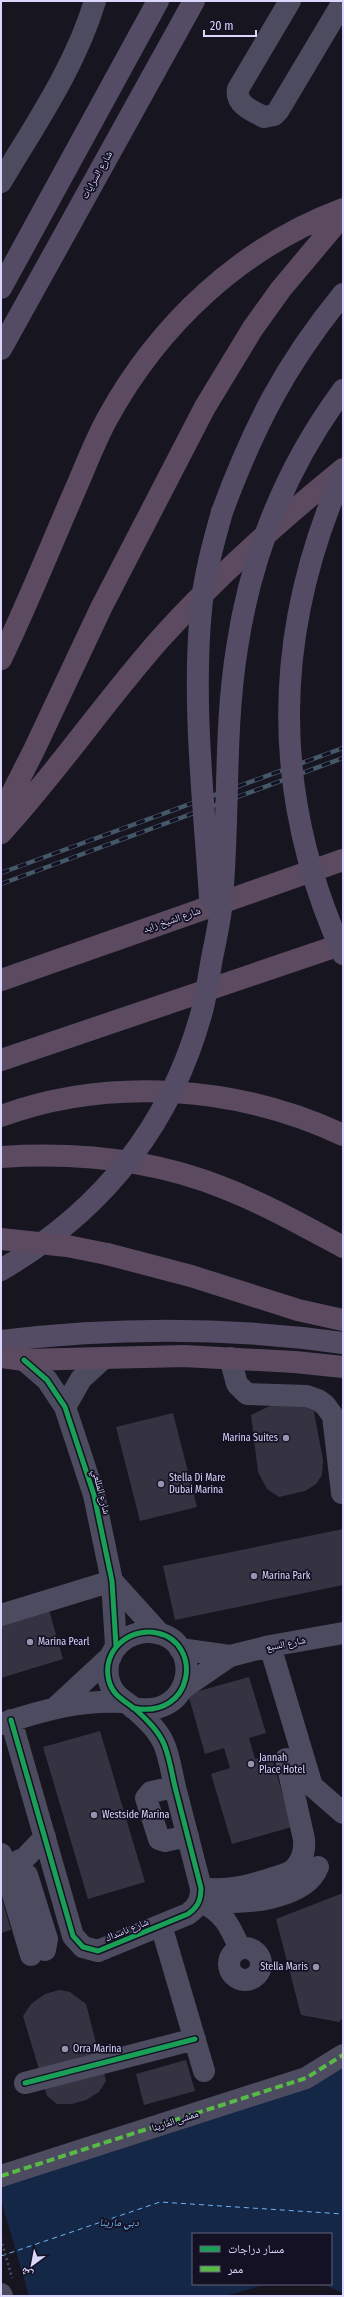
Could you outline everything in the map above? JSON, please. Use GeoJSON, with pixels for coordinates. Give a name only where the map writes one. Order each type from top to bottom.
{"type":"FeatureCollection","features":[{"type":"Feature","properties":{"kind":"highway"},"geometry":{"type":"LineString","coordinates":[[1,659],[106,420],[132,376],[154,347],[193,304],[238,266],[285,236],[343,209]]}},
{"type":"Feature","properties":{"kind":"highway"},"geometry":{"type":"LineString","coordinates":[[1,815],[34,750],[101,608],[205,407],[253,328],[282,289],[343,215]]}},
{"type":"Feature","properties":{"kind":"highway"},"geometry":{"type":"LineString","coordinates":[[1,833],[45,782],[126,679],[197,599],[284,518],[343,469]]}},
{"type":"Feature","properties":{"kind":"highway","name":"شارع الشيخ زايد"},"geometry":{"type":"LineString","coordinates":[[1,980],[343,860]]}},
{"type":"Feature","properties":{"kind":"highway"},"geometry":{"type":"LineString","coordinates":[[1,1060],[343,944]]}},
{"type":"Feature","properties":{"kind":"highway"},"geometry":{"type":"LineString","coordinates":[[1,1116],[69,1098],[101,1094],[166,1092],[205,1095],[262,1106],[299,1117],[343,1135]]}},
{"type":"Feature","properties":{"kind":"highway"},"geometry":{"type":"LineString","coordinates":[[1,1157],[80,1156],[131,1162],[162,1168],[224,1188],[278,1212],[343,1247]]}},
{"type":"Feature","properties":{"kind":"highway"},"geometry":{"type":"LineString","coordinates":[[1,1239],[61,1246],[107,1254],[191,1276],[292,1308],[343,1320]]}},
{"type":"Feature","properties":{"kind":"highway"},"geometry":{"type":"LineString","coordinates":[[1,1357],[24,1360],[157,1356],[230,1358],[343,1367]]}},
{"type":"Feature","properties":{"kind":"main road"},"geometry":{"type":"LineString","coordinates":[[1,288],[158,1]]}},
{"type":"Feature","properties":{"kind":"main road","name":"شارع السرايات"},"geometry":{"type":"LineString","coordinates":[[1,349],[194,1]]}},
{"type":"Feature","properties":{"kind":"main road"},"geometry":{"type":"LineString","coordinates":[[213,954],[198,700],[198,641],[206,576],[222,512],[256,428],[289,366],[343,294]]}},
{"type":"Feature","properties":{"kind":"main road"},"geometry":{"type":"LineString","coordinates":[[1,1270],[32,1251],[85,1209],[113,1180],[144,1140],[172,1091],[194,1037],[204,1003],[223,888],[230,703],[236,651],[246,597],[262,544],[282,494],[307,445],[343,390]]}},
{"type":"Feature","properties":{"kind":"main road"},"geometry":{"type":"LineString","coordinates":[[343,473],[313,552],[304,582],[293,643],[288,705],[293,781],[299,819],[319,895],[343,954]]}},
{"type":"Feature","properties":{"kind":"main road"},"geometry":{"type":"LineString","coordinates":[[1,1341],[72,1335],[205,1331],[256,1333],[343,1344]]}},
{"type":"Feature","properties":{"kind":"street"},"geometry":{"type":"LineString","coordinates":[[1,182],[68,69],[85,32],[95,1]]}},
{"type":"Feature","properties":{"kind":"street"},"geometry":{"type":"LineString","coordinates":[[290,1],[238,89],[238,99],[241,103],[264,117],[274,115],[278,111],[343,2]]}},
{"type":"Feature","properties":{"kind":"street"},"geometry":{"type":"LineString","coordinates":[[65,1407],[81,1379],[104,1358]]}},
{"type":"Feature","properties":{"kind":"street"},"geometry":{"type":"LineString","coordinates":[[230,1358],[237,1384],[248,1394],[307,1396],[325,1405],[333,1416],[342,1493]]}},
{"type":"Feature","properties":{"kind":"street","name":"شارع المللعي"},"geometry":{"type":"LineString","coordinates":[[24,1360],[47,1380],[65,1407],[94,1495],[112,1581],[114,1651]]}},
{"type":"Feature","properties":{"kind":"street"},"geometry":{"type":"LineString","coordinates":[[1,1615],[112,1581],[159,1633]]}},
{"type":"Feature","properties":{"kind":"street"},"geometry":{"type":"LineString","coordinates":[[56,1706],[114,1651],[125,1638],[136,1633],[159,1633],[168,1637],[180,1649],[187,1669],[176,1696],[164,1744]]}},
{"type":"Feature","properties":{"kind":"street","name":"شارع السبع"},"geometry":{"type":"LineString","coordinates":[[180,1649],[230,1656],[270,1646],[343,1633]]}},
{"type":"Feature","properties":{"kind":"street"},"geometry":{"type":"LineString","coordinates":[[270,1646],[312,1786],[343,1813]]}},
{"type":"Feature","properties":{"kind":"street"},"geometry":{"type":"LineString","coordinates":[[114,1651],[108,1668],[109,1681],[115,1693],[156,1730],[164,1744],[188,1836],[199,1899],[222,1914],[231,1928],[236,1953]]}},
{"type":"Feature","properties":{"kind":"street","name":"شارع السبع"},"geometry":{"type":"LineString","coordinates":[[176,1696],[230,1656]]}},
{"type":"Feature","properties":{"kind":"street"},"geometry":{"type":"LineString","coordinates":[[6,1722],[56,1706],[101,1701],[128,1705],[146,1710],[159,1709],[176,1696]]}},
{"type":"Feature","properties":{"kind":"street","name":"شارع ناسداك"},"geometry":{"type":"LineString","coordinates":[[6,1722],[47,1844],[73,1936],[83,1947],[98,1951],[161,1925],[199,1899]]}},
{"type":"Feature","properties":{"kind":"street"},"geometry":{"type":"LineString","coordinates":[[199,1899],[247,1886],[289,1872],[300,1860],[304,1850],[304,1839],[286,1758]]}},
{"type":"Feature","properties":{"kind":"street"},"geometry":{"type":"LineString","coordinates":[[175,1787],[151,1792],[146,1798],[159,1839],[165,1841],[188,1836]]}},
{"type":"Feature","properties":{"kind":"street"},"geometry":{"type":"LineString","coordinates":[[38,1952],[47,1939],[11,1870],[40,1865],[47,1844]]}},
{"type":"Feature","properties":{"kind":"street"},"geometry":{"type":"LineString","coordinates":[[199,1899],[234,1903],[256,1901],[301,1887],[312,1879],[318,1867]]}},
{"type":"Feature","properties":{"kind":"street"},"geometry":{"type":"LineString","coordinates":[[161,1925],[204,2071]]}},
{"type":"Feature","properties":{"kind":"street"},"geometry":{"type":"LineString","coordinates":[[25,2083],[194,2039]]}},
{"type":"Feature","properties":{"kind":"street","name":"ممشى المارينا"},"geometry":{"type":"LineString","coordinates":[[1,2176],[306,2078],[337,2061],[343,2055]]}},
{"type":"Feature","properties":{"kind":"path"},"geometry":{"type":"LineString","coordinates":[[1,2239],[5,2291]]}},
{"type":"Feature","properties":{"kind":"water","name":"دبي مارينا"},"geometry":{"type":"Polygon","coordinates":[[[343,2061],[343,2293],[324,2285],[332,2285],[332,2233],[192,2233],[192,2285],[264,2285],[225,2296],[1,2296],[1,2181],[343,2061]]]}},
{"type":"Feature","properties":{"kind":"pier"},"geometry":{"type":"Polygon","coordinates":[[[1,2200],[29,2296],[1,2296],[1,2200]]]}},
{"type":"Feature","properties":{"kind":"building","name":"Marina Suites"},"geometry":{"type":"Polygon","coordinates":[[[276,1403],[313,1407],[323,1460],[322,1475],[316,1484],[305,1491],[279,1497],[267,1489],[258,1472],[251,1415],[276,1403]]]}},
{"type":"Feature","properties":{"kind":"building","name":"Stella Di Mare Dubai Marina"},"geometry":{"type":"Polygon","coordinates":[[[173,1413],[197,1507],[140,1521],[116,1427],[173,1413]]]}},
{"type":"Feature","properties":{"kind":"building","name":"Marina Park"},"geometry":{"type":"Polygon","coordinates":[[[343,1529],[343,1585],[175,1620],[163,1566],[343,1529]]]}},
{"type":"Feature","properties":{"kind":"building","name":"Marina Pearl"},"geometry":{"type":"Polygon","coordinates":[[[49,1610],[63,1659],[1,1678],[1,1625],[49,1610]]]}},
{"type":"Feature","properties":{"kind":"building","name":"Jannah Place Hotel"},"geometry":{"type":"Polygon","coordinates":[[[249,1677],[266,1733],[249,1738],[255,1759],[271,1755],[292,1827],[232,1844],[211,1774],[230,1768],[224,1748],[205,1754],[188,1694],[249,1677]]]}},
{"type":"Feature","properties":{"kind":"building","name":"Westside Marina"},"geometry":{"type":"Polygon","coordinates":[[[100,1731],[145,1882],[88,1899],[43,1747],[100,1731]]]}},
{"type":"Feature","properties":{"kind":"building","name":"Stella Maris"},"geometry":{"type":"Polygon","coordinates":[[[343,1893],[343,2018],[339,2022],[301,2015],[276,1919],[343,1893]]]}},
{"type":"Feature","properties":{"kind":"building"},"geometry":{"type":"Polygon","coordinates":[[[1,1896],[11,1930],[1,1933],[1,1896]]]}},
{"type":"Feature","properties":{"kind":"building","name":"Orra Marina"},"geometry":{"type":"Polygon","coordinates":[[[59,1990],[70,1992],[86,2004],[106,2081],[99,2092],[86,2100],[72,2104],[57,2104],[47,2096],[23,2016],[31,2004],[45,1994],[59,1990]]]}},
{"type":"Feature","properties":{"kind":"building"},"geometry":{"type":"Polygon","coordinates":[[[186,2060],[195,2091],[144,2105],[136,2074],[186,2060]]]}},
{"type":"Feature","properties":{"kind":"ferry route"},"geometry":{"type":"LineString","coordinates":[[1,2256],[160,2202],[343,2214]]}},
{"type":"Feature","properties":{"kind":"railway"},"geometry":{"type":"LineString","coordinates":[[1,873],[343,748]]}},
{"type":"Feature","properties":{"kind":"railway"},"geometry":{"type":"LineString","coordinates":[[1,884],[343,758]]}},
{"type":"Feature","properties":{"kind":"marked path"},"geometry":{"type":"LineString","coordinates":[[1,2176],[306,2078],[343,2055]]}},
{"type":"Feature","properties":{"kind":"cycle path"},"geometry":{"type":"LineString","coordinates":[[24,1360],[47,1380],[65,1407],[94,1495],[112,1581],[116,1646]]}},
{"type":"Feature","properties":{"kind":"cycle path"},"geometry":{"type":"LineString","coordinates":[[11,1720],[73,1936],[83,1947],[98,1951],[188,1914],[197,1906],[200,1896],[201,1888],[164,1744],[155,1729],[135,1709],[131,1706],[119,1697],[116,1694],[109,1681],[109,1660],[113,1651],[127,1638],[147,1632],[157,1633],[172,1639],[181,1650],[186,1664],[186,1678],[180,1692],[169,1703],[154,1709],[133,1708]]}},
{"type":"Feature","properties":{"kind":"cycle path"},"geometry":{"type":"LineString","coordinates":[[25,2083],[195,2039]]}},
{"type":"Feature","properties":{"kind":"place","name":"Marina Suites"},"geometry":{"type":"Point","coordinates":[286,1438]}},
{"type":"Feature","properties":{"kind":"place","name":"Stella Di Mare Dubai Marina"},"geometry":{"type":"Point","coordinates":[161,1484]}},
{"type":"Feature","properties":{"kind":"place","name":"Marina Park"},"geometry":{"type":"Point","coordinates":[254,1576]}},
{"type":"Feature","properties":{"kind":"place","name":"Marina Pearl"},"geometry":{"type":"Point","coordinates":[30,1642]}},
{"type":"Feature","properties":{"kind":"place","name":"Jannah Place Hotel"},"geometry":{"type":"Point","coordinates":[251,1764]}},
{"type":"Feature","properties":{"kind":"place","name":"Westside Marina"},"geometry":{"type":"Point","coordinates":[94,1815]}},
{"type":"Feature","properties":{"kind":"place","name":"Stella Maris"},"geometry":{"type":"Point","coordinates":[316,1967]}},
{"type":"Feature","properties":{"kind":"place","name":"Orra Marina"},"geometry":{"type":"Point","coordinates":[65,2049]}}]}
